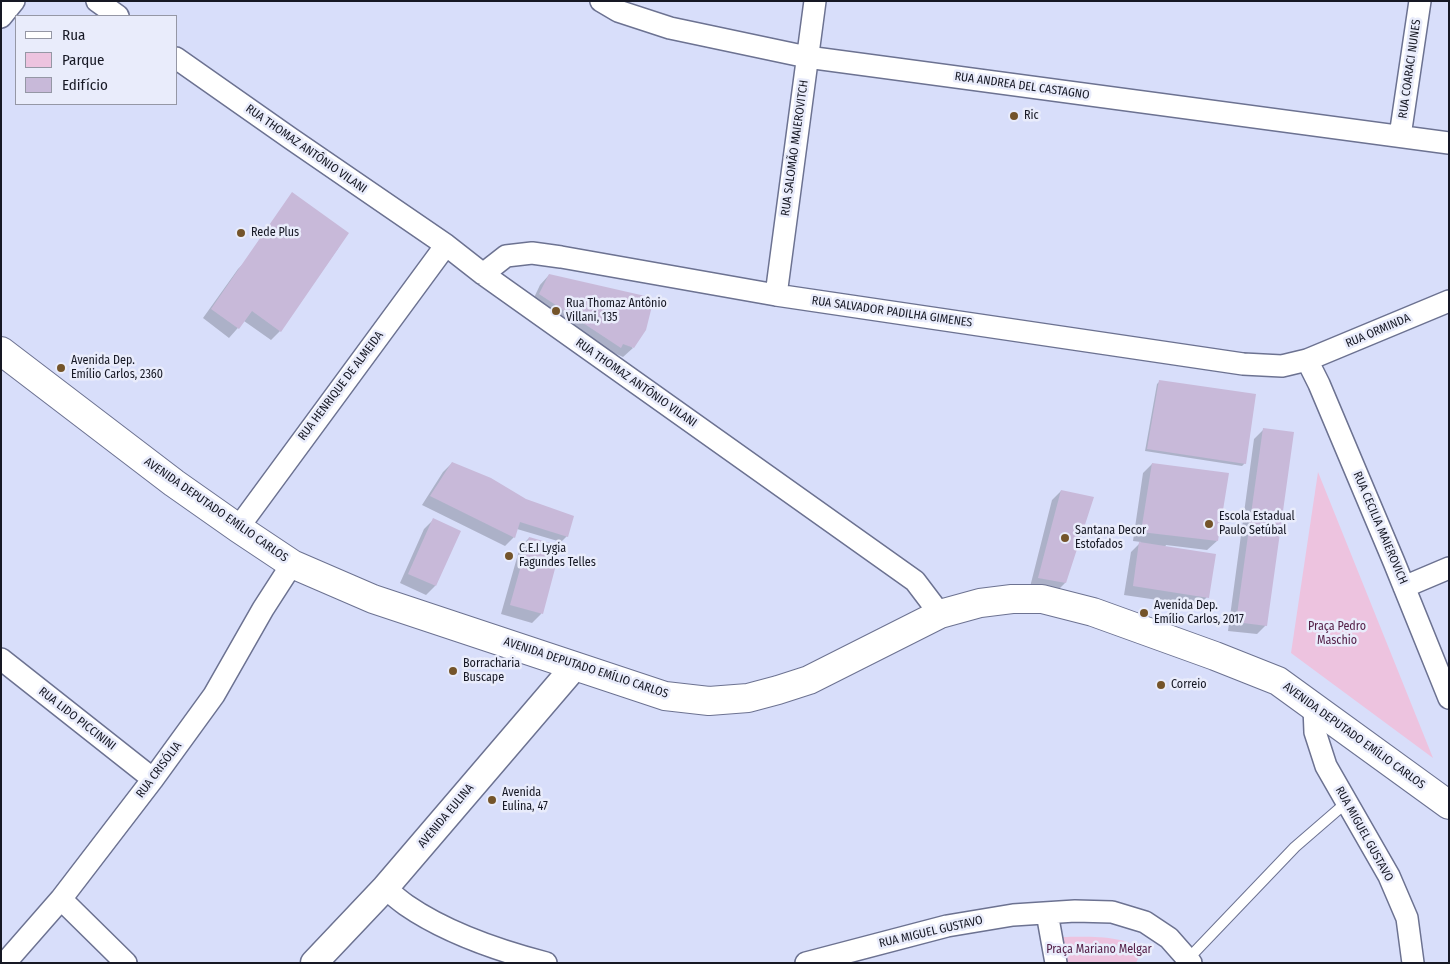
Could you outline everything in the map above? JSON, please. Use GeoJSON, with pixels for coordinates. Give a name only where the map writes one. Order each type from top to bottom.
{"type":"FeatureCollection","features":[{"type":"Feature","properties":{"kind":"main road","name":"AVENIDA DEPUTADO EMÍLIO CARLOS"},"geometry":{"type":"LineString","coordinates":[[1,351],[174,483],[292,564],[373,599],[666,696],[710,701],[748,698],[809,680],[940,614],[980,603],[1012,599],[1042,599],[1094,612],[1278,681],[1449,805]]}},
{"type":"Feature","properties":{"kind":"street"},"geometry":{"type":"LineString","coordinates":[[1,17],[14,1]]}},
{"type":"Feature","properties":{"kind":"street"},"geometry":{"type":"LineString","coordinates":[[97,1],[117,15]]}},
{"type":"Feature","properties":{"kind":"street","name":"RUA ANDREA DEL CASTAGNO"},"geometry":{"type":"LineString","coordinates":[[601,1],[618,11],[670,28],[807,57],[1449,143]]}},
{"type":"Feature","properties":{"kind":"street","name":"RUA SALOMÃO MAIEROVITCH"},"geometry":{"type":"LineString","coordinates":[[776,295],[815,1]]}},
{"type":"Feature","properties":{"kind":"street","name":"RUA COARACI NUNES"},"geometry":{"type":"LineString","coordinates":[[1400,136],[1420,1]]}},
{"type":"Feature","properties":{"kind":"street","name":"RUA THOMAZ ANTÔNIO VILANI"},"geometry":{"type":"LineString","coordinates":[[178,59],[446,245],[483,274],[915,582],[940,614]]}},
{"type":"Feature","properties":{"kind":"street","name":"RUA HENRIQUE DE ALMEIDA"},"geometry":{"type":"LineString","coordinates":[[238,528],[446,245]]}},
{"type":"Feature","properties":{"kind":"street","name":"RUA SALVADOR PADILHA GIMENES"},"geometry":{"type":"LineString","coordinates":[[483,274],[506,256],[532,254],[561,257],[776,295],[1243,364],[1282,366],[1307,360]]}},
{"type":"Feature","properties":{"kind":"street","name":"RUA ORMINDA"},"geometry":{"type":"LineString","coordinates":[[1307,360],[1449,301]]}},
{"type":"Feature","properties":{"kind":"street","name":"RUA CECILIA MAIEROVICH"},"geometry":{"type":"LineString","coordinates":[[1307,360],[1323,393],[1449,698]]}},
{"type":"Feature","properties":{"kind":"street","name":"RUA CRISÓLIA"},"geometry":{"type":"LineString","coordinates":[[5,963],[61,900],[214,695],[262,608],[292,564]]}},
{"type":"Feature","properties":{"kind":"street"},"geometry":{"type":"LineString","coordinates":[[1404,587],[1449,568]]}},
{"type":"Feature","properties":{"kind":"street","name":"RUA LIDO PICCININI"},"geometry":{"type":"LineString","coordinates":[[1,660],[153,779]]}},
{"type":"Feature","properties":{"kind":"street","name":"AVENIDA EULINA"},"geometry":{"type":"LineString","coordinates":[[314,963],[385,888],[575,666]]}},
{"type":"Feature","properties":{"kind":"street","name":"RUA MIGUEL GUSTAVO"},"geometry":{"type":"LineString","coordinates":[[1314,706],[1315,732],[1326,766],[1389,876],[1407,918],[1413,963]]}},
{"type":"Feature","properties":{"kind":"street"},"geometry":{"type":"LineString","coordinates":[[385,888],[406,905],[431,920],[480,942],[546,963]]}},
{"type":"Feature","properties":{"kind":"street"},"geometry":{"type":"LineString","coordinates":[[61,900],[126,963]]}},
{"type":"Feature","properties":{"kind":"street","name":"RUA MIGUEL GUSTAVO"},"geometry":{"type":"LineString","coordinates":[[806,963],[947,926],[1013,915],[1075,911],[1112,912],[1145,922],[1169,938],[1188,961]]}},
{"type":"Feature","properties":{"kind":"street"},"geometry":{"type":"LineString","coordinates":[[1046,913],[1056,963]]}},
{"type":"Feature","properties":{"kind":"lane"},"geometry":{"type":"LineString","coordinates":[[1188,961],[1295,847],[1347,802]]}},
{"type":"Feature","properties":{"kind":"green space","name":"Praça Pedro Maschio"},"geometry":{"type":"Polygon","coordinates":[[[1318,472],[1433,758],[1291,653],[1318,472]]]}},
{"type":"Feature","properties":{"kind":"green space","name":"Praça Mariano Melgar"},"geometry":{"type":"Polygon","coordinates":[[[1057,937],[1102,937],[1115,939],[1135,946],[1141,952],[1136,963],[1061,963],[1057,937]]]}},
{"type":"Feature","properties":{"kind":"building"},"geometry":{"type":"Polygon","coordinates":[[[292,192],[349,233],[281,332],[252,311],[239,329],[211,309],[292,192]]]}},
{"type":"Feature","properties":{"kind":"building"},"geometry":{"type":"Polygon","coordinates":[[[549,274],[654,298],[646,330],[634,348],[623,344],[621,348],[539,294],[549,274]]]}},
{"type":"Feature","properties":{"kind":"building"},"geometry":{"type":"Polygon","coordinates":[[[1159,380],[1256,394],[1246,464],[1147,449],[1159,380]]]}},
{"type":"Feature","properties":{"kind":"building"},"geometry":{"type":"Polygon","coordinates":[[[1263,428],[1294,432],[1267,626],[1236,622],[1263,428]]]}},
{"type":"Feature","properties":{"kind":"building"},"geometry":{"type":"Polygon","coordinates":[[[452,462],[491,478],[526,499],[574,516],[568,537],[520,522],[515,538],[430,496],[452,462]]]}},
{"type":"Feature","properties":{"kind":"building"},"geometry":{"type":"Polygon","coordinates":[[[1152,463],[1229,473],[1218,541],[1141,532],[1152,463]]]}},
{"type":"Feature","properties":{"kind":"building","name":"Santana Decor Estofados"},"geometry":{"type":"Polygon","coordinates":[[[1061,490],[1094,497],[1066,583],[1038,578],[1061,490]]]}},
{"type":"Feature","properties":{"kind":"building"},"geometry":{"type":"Polygon","coordinates":[[[433,518],[461,531],[436,586],[408,574],[433,518]]]}},
{"type":"Feature","properties":{"kind":"building"},"geometry":{"type":"Polygon","coordinates":[[[529,537],[561,546],[543,614],[510,605],[529,537]]]}},
{"type":"Feature","properties":{"kind":"building"},"geometry":{"type":"Polygon","coordinates":[[[1139,542],[1216,554],[1209,598],[1133,586],[1139,542]]]}},
{"type":"Feature","properties":{"kind":"place","name":"Ric"},"geometry":{"type":"Point","coordinates":[1014,116]}},
{"type":"Feature","properties":{"kind":"place","name":"Rede Plus"},"geometry":{"type":"Point","coordinates":[241,233]}},
{"type":"Feature","properties":{"kind":"place","name":"Rua Thomaz Antônio Villani, 135"},"geometry":{"type":"Point","coordinates":[556,311]}},
{"type":"Feature","properties":{"kind":"place","name":"Avenida Dep. Emílio Carlos, 2360"},"geometry":{"type":"Point","coordinates":[61,368]}},
{"type":"Feature","properties":{"kind":"place","name":"Escola Estadual Paulo Setúbal"},"geometry":{"type":"Point","coordinates":[1209,524]}},
{"type":"Feature","properties":{"kind":"place","name":"Santana Decor Estofados"},"geometry":{"type":"Point","coordinates":[1065,538]}},
{"type":"Feature","properties":{"kind":"place","name":"C.E.I Lygia Fagundes Telles"},"geometry":{"type":"Point","coordinates":[509,556]}},
{"type":"Feature","properties":{"kind":"place","name":"Avenida Dep. Emílio Carlos, 2017"},"geometry":{"type":"Point","coordinates":[1144,613]}},
{"type":"Feature","properties":{"kind":"place","name":"Borracharia Buscape"},"geometry":{"type":"Point","coordinates":[453,671]}},
{"type":"Feature","properties":{"kind":"place","name":"Correio"},"geometry":{"type":"Point","coordinates":[1161,685]}},
{"type":"Feature","properties":{"kind":"place","name":"Avenida Eulina, 47"},"geometry":{"type":"Point","coordinates":[492,800]}}]}
